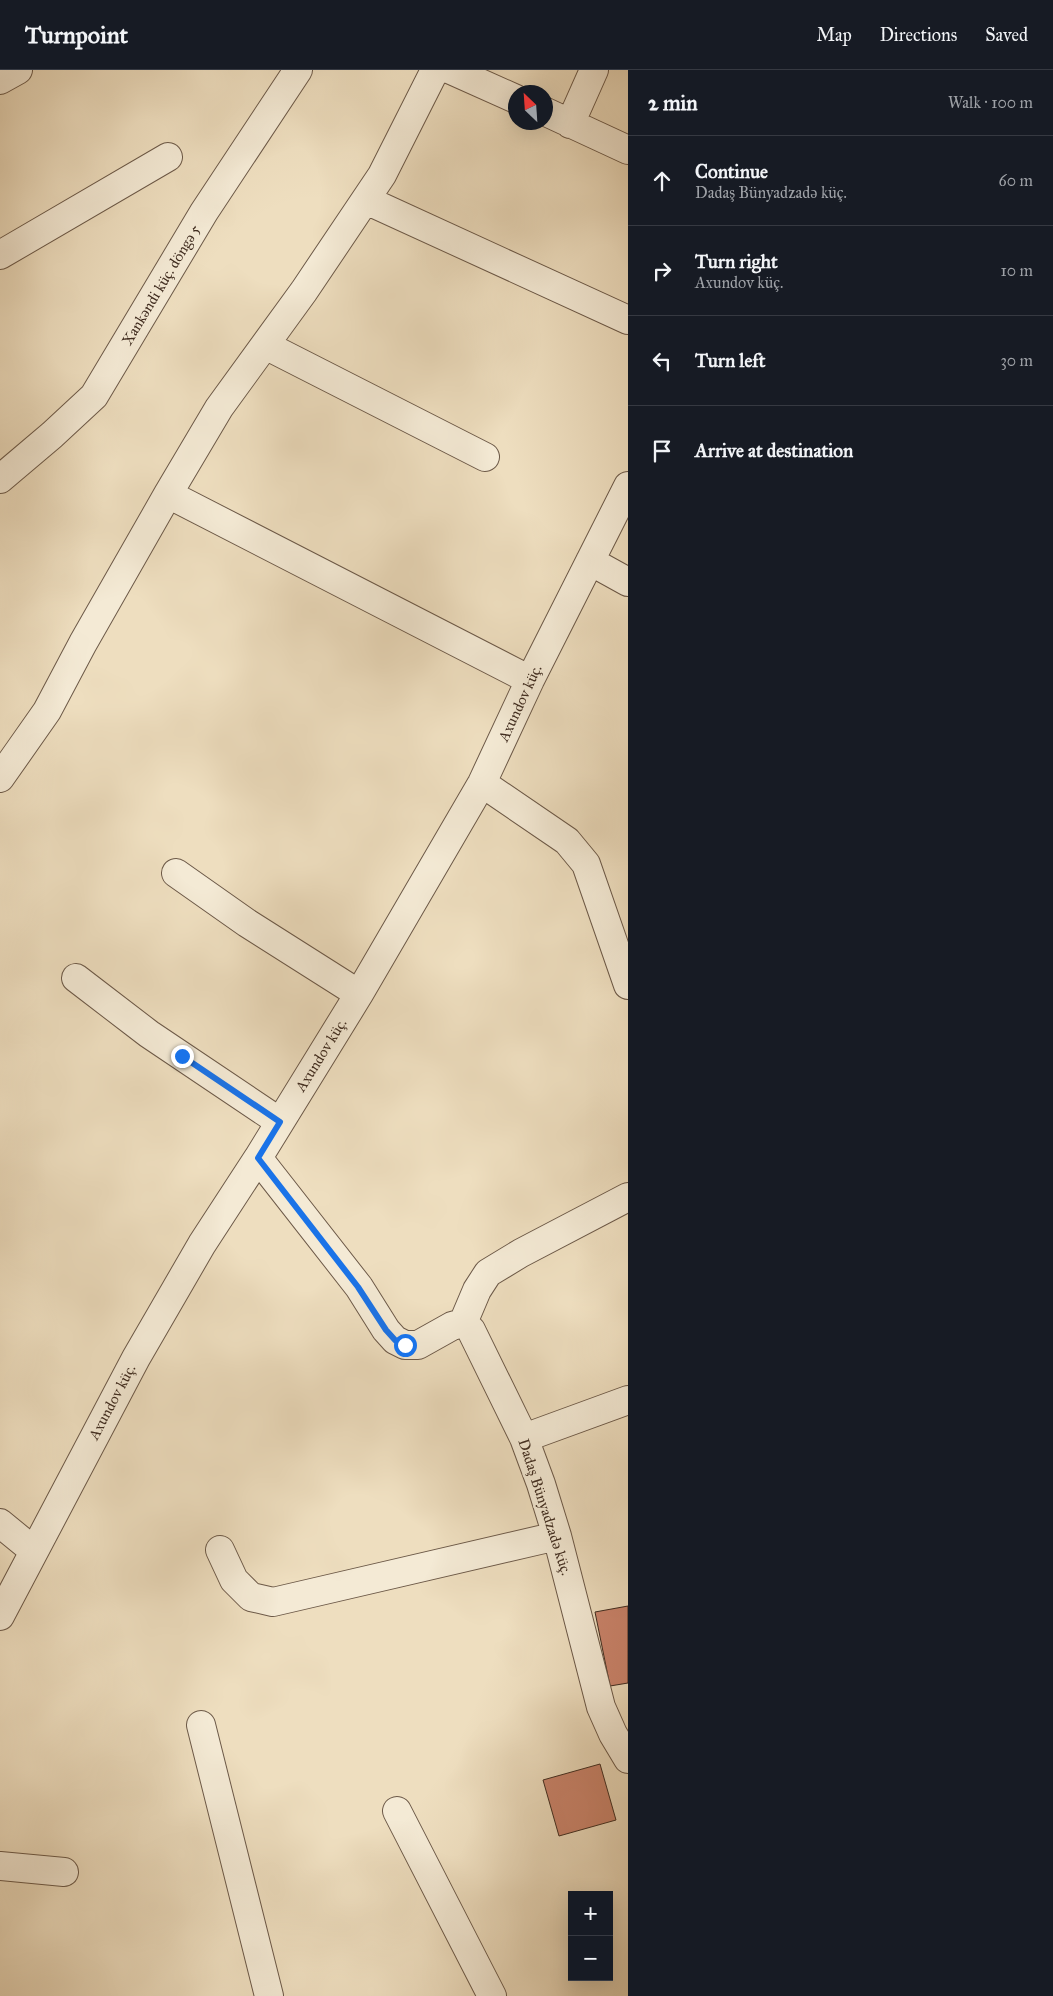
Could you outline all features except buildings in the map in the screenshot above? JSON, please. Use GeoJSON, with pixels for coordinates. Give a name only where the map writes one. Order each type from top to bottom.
{"type":"FeatureCollection","features":[{"type":"Feature","properties":{"kind":"street"},"geometry":{"type":"LineString","coordinates":[[0,80],[18,70]]}},
{"type":"Feature","properties":{"kind":"street","name":"Xankəndi küç. döngə 5"},"geometry":{"type":"LineString","coordinates":[[0,479],[94,396],[204,212],[298,70]]}},
{"type":"Feature","properties":{"kind":"street"},"geometry":{"type":"LineString","coordinates":[[0,778],[47,710],[82,643],[219,408],[382,175],[435,70]]}},
{"type":"Feature","properties":{"kind":"street"},"geometry":{"type":"LineString","coordinates":[[451,70],[508,95]]}},
{"type":"Feature","properties":{"kind":"street"},"geometry":{"type":"LineString","coordinates":[[570,124],[594,70]]}},
{"type":"Feature","properties":{"kind":"street"},"geometry":{"type":"LineString","coordinates":[[553,116],[628,150]]}},
{"type":"Feature","properties":{"kind":"street"},"geometry":{"type":"LineString","coordinates":[[0,255],[168,157]]}},
{"type":"Feature","properties":{"kind":"street"},"geometry":{"type":"LineString","coordinates":[[366,200],[628,320]]}},
{"type":"Feature","properties":{"kind":"street"},"geometry":{"type":"LineString","coordinates":[[265,344],[485,457]]}},
{"type":"Feature","properties":{"kind":"street","name":"Axundov küç."},"geometry":{"type":"LineString","coordinates":[[0,1616],[136,1358],[202,1244],[258,1158],[359,994],[482,783],[530,680],[628,486]]}},
{"type":"Feature","properties":{"kind":"street"},"geometry":{"type":"LineString","coordinates":[[168,494],[530,680]]}},
{"type":"Feature","properties":{"kind":"street"},"geometry":{"type":"LineString","coordinates":[[590,561],[628,582]]}},
{"type":"Feature","properties":{"kind":"street"},"geometry":{"type":"LineString","coordinates":[[482,783],[567,841],[586,864],[628,985]]}},
{"type":"Feature","properties":{"kind":"street"},"geometry":{"type":"LineString","coordinates":[[176,873],[247,923],[359,994]]}},
{"type":"Feature","properties":{"kind":"street"},"geometry":{"type":"LineString","coordinates":[[76,978],[150,1034],[280,1122]]}},
{"type":"Feature","properties":{"kind":"street"},"geometry":{"type":"LineString","coordinates":[[258,1158],[358,1287],[386,1330],[395,1340],[405,1345],[418,1345],[452,1326],[464,1323],[478,1290],[488,1273],[521,1253],[628,1197]]}},
{"type":"Feature","properties":{"kind":"street","name":"Dadaş Bünyadzadə küç."},"geometry":{"type":"LineString","coordinates":[[464,1323],[471,1330],[524,1438],[557,1536],[602,1707],[613,1734],[628,1759]]}},
{"type":"Feature","properties":{"kind":"street"},"geometry":{"type":"LineString","coordinates":[[524,1438],[628,1400]]}},
{"type":"Feature","properties":{"kind":"street"},"geometry":{"type":"LineString","coordinates":[[0,1523],[34,1551]]}},
{"type":"Feature","properties":{"kind":"street"},"geometry":{"type":"LineString","coordinates":[[220,1550],[234,1580],[251,1597],[273,1602],[557,1536]]}},
{"type":"Feature","properties":{"kind":"street"},"geometry":{"type":"LineString","coordinates":[[201,1725],[270,1996]]}},
{"type":"Feature","properties":{"kind":"street"},"geometry":{"type":"LineString","coordinates":[[397,1812],[492,1996]]}},
{"type":"Feature","properties":{"kind":"street"},"geometry":{"type":"LineString","coordinates":[[0,1866],[64,1872]]}},
{"type":"Feature","properties":{"kind":"route"},"geometry":{"type":"LineString","coordinates":[[182,1056],[280,1122],[258,1158],[358,1287],[386,1330],[395,1340],[405,1345]]}}]}
